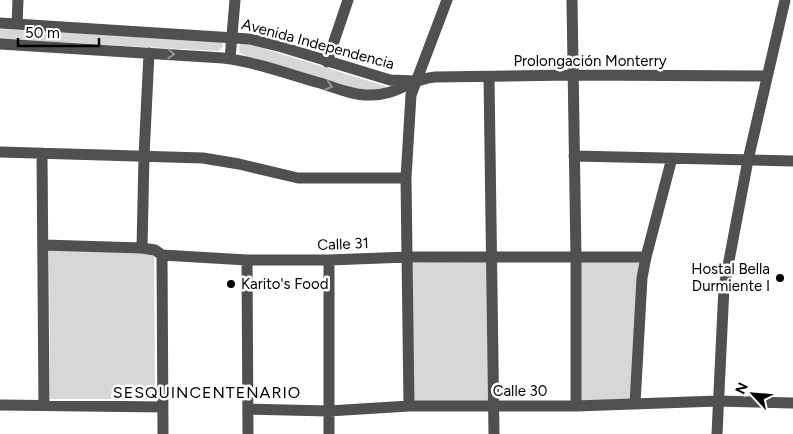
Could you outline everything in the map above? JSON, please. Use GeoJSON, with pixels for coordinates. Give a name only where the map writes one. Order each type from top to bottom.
{"type":"FeatureCollection","features":[{"type":"Feature","properties":{"kind":"street"},"geometry":{"type":"LineString","coordinates":[[17,24],[18,0]]}},
{"type":"Feature","properties":{"kind":"street"},"geometry":{"type":"LineString","coordinates":[[230,58],[235,0]]}},
{"type":"Feature","properties":{"kind":"street"},"geometry":{"type":"LineString","coordinates":[[327,62],[348,0]]}},
{"type":"Feature","properties":{"kind":"street"},"geometry":{"type":"LineString","coordinates":[[410,406],[406,178],[410,95],[423,65],[446,0]]}},
{"type":"Feature","properties":{"kind":"street"},"geometry":{"type":"LineString","coordinates":[[572,0],[576,406]]}},
{"type":"Feature","properties":{"kind":"street"},"geometry":{"type":"LineString","coordinates":[[717,434],[724,287],[748,160],[785,0]]}},
{"type":"Feature","properties":{"kind":"street","name":"Avenida Independencia"},"geometry":{"type":"LineString","coordinates":[[0,23],[232,37],[282,47],[390,80],[415,81]]}},
{"type":"Feature","properties":{"kind":"street","name":"Avenida Independencia"},"geometry":{"type":"LineString","coordinates":[[0,44],[230,58],[367,96],[392,92],[415,81]]}},
{"type":"Feature","properties":{"kind":"street"},"geometry":{"type":"LineString","coordinates":[[142,248],[149,53]]}},
{"type":"Feature","properties":{"kind":"street","name":"Prolongación Monterry"},"geometry":{"type":"LineString","coordinates":[[415,81],[425,77],[572,75],[766,76]]}},
{"type":"Feature","properties":{"kind":"street"},"geometry":{"type":"LineString","coordinates":[[488,77],[494,434]]}},
{"type":"Feature","properties":{"kind":"street"},"geometry":{"type":"LineString","coordinates":[[0,152],[202,158],[239,164],[298,178],[406,178]]}},
{"type":"Feature","properties":{"kind":"street"},"geometry":{"type":"LineString","coordinates":[[42,153],[44,405]]}},
{"type":"Feature","properties":{"kind":"street"},"geometry":{"type":"LineString","coordinates":[[574,156],[793,161]]}},
{"type":"Feature","properties":{"kind":"street"},"geometry":{"type":"LineString","coordinates":[[635,404],[640,306],[646,257],[672,158]]}},
{"type":"Feature","properties":{"kind":"street","name":"Calle 31"},"geometry":{"type":"LineString","coordinates":[[43,245],[142,248],[155,250],[162,255],[247,260],[329,260],[408,257],[646,257]]}},
{"type":"Feature","properties":{"kind":"street"},"geometry":{"type":"LineString","coordinates":[[162,255],[163,434]]}},
{"type":"Feature","properties":{"kind":"street"},"geometry":{"type":"LineString","coordinates":[[247,260],[248,434]]}},
{"type":"Feature","properties":{"kind":"street"},"geometry":{"type":"LineString","coordinates":[[329,260],[329,434]]}},
{"type":"Feature","properties":{"kind":"street","name":"Calle 30"},"geometry":{"type":"LineString","coordinates":[[248,409],[329,410],[410,406],[576,406],[718,401],[793,403]]}},
{"type":"Feature","properties":{"kind":"street"},"geometry":{"type":"LineString","coordinates":[[0,405],[163,406]]}},
{"type":"Feature","properties":{"kind":"shaded area"},"geometry":{"type":"Polygon","coordinates":[[[0,29],[222,42],[223,47],[218,51],[0,39],[0,29]]]}},
{"type":"Feature","properties":{"kind":"shaded area"},"geometry":{"type":"Polygon","coordinates":[[[243,42],[385,86],[388,89],[365,90],[343,85],[244,55],[239,52],[240,44],[243,42]]]}},
{"type":"Feature","properties":{"kind":"shaded area"},"geometry":{"type":"Polygon","coordinates":[[[49,248],[154,252],[155,399],[50,399],[49,248]]]}},
{"type":"Feature","properties":{"kind":"shaded area"},"geometry":{"type":"Polygon","coordinates":[[[578,261],[636,261],[640,264],[630,401],[579,403],[578,261]]]}},
{"type":"Feature","properties":{"kind":"shaded area"},"geometry":{"type":"Polygon","coordinates":[[[488,262],[492,398],[487,404],[416,403],[411,397],[411,263],[488,262]]]}},
{"type":"Feature","properties":{"kind":"place","name":"Hostal Bella Durmiente I"},"geometry":{"type":"Point","coordinates":[780,278]}},
{"type":"Feature","properties":{"kind":"place","name":"Karito's Food"},"geometry":{"type":"Point","coordinates":[231,284]}},
{"type":"Feature","properties":{"kind":"district","name":"SESQUINCENTENARIO"},"geometry":{"type":"Point","coordinates":[207,392]}}]}
